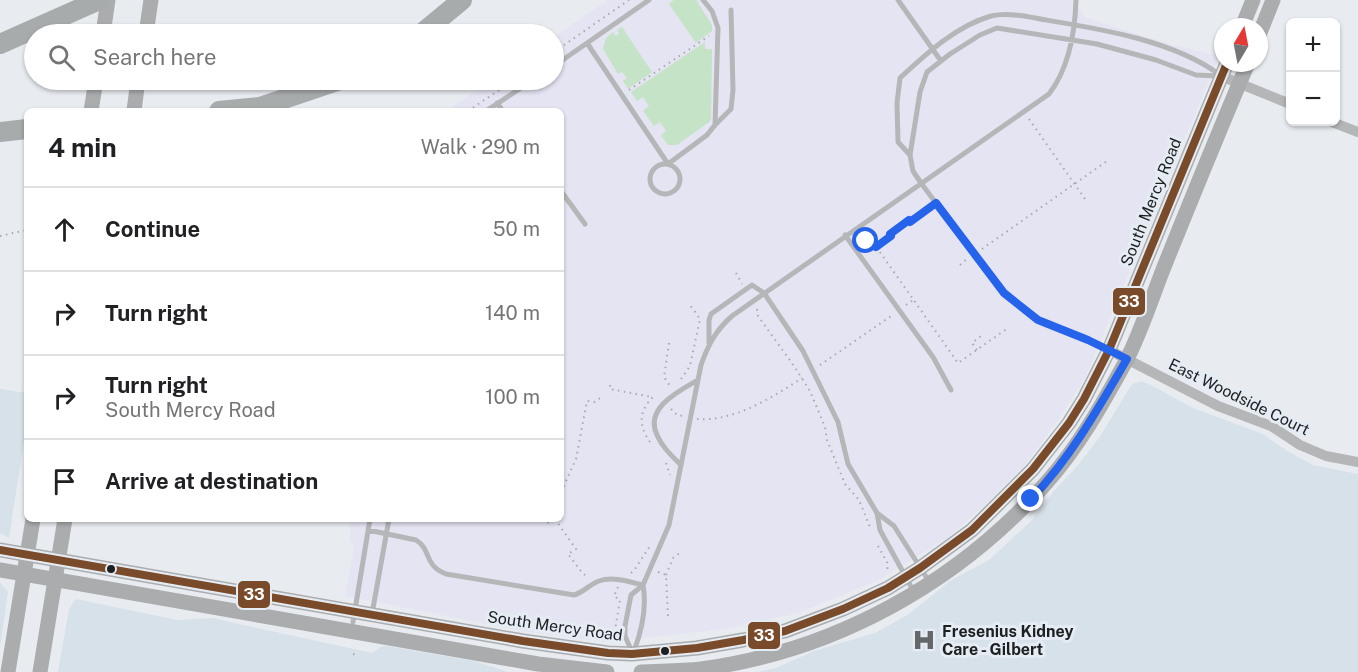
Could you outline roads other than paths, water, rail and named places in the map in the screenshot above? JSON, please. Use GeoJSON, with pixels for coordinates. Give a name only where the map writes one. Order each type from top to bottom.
{"type":"FeatureCollection","features":[{"type":"Feature","properties":{"kind":"highway"},"geometry":{"type":"LineString","coordinates":[[46,24],[99,0]]}},
{"type":"Feature","properties":{"kind":"highway"},"geometry":{"type":"LineString","coordinates":[[433,24],[462,0]]}},
{"type":"Feature","properties":{"kind":"highway"},"geometry":{"type":"LineString","coordinates":[[0,45],[24,34]]}},
{"type":"Feature","properties":{"kind":"highway"},"geometry":{"type":"LineString","coordinates":[[250,108],[260,107],[310,90]]}},
{"type":"Feature","properties":{"kind":"highway"},"geometry":{"type":"LineString","coordinates":[[0,132],[24,129]]}},
{"type":"Feature","properties":{"kind":"main road"},"geometry":{"type":"LineString","coordinates":[[104,24],[108,0]]}},
{"type":"Feature","properties":{"kind":"main road"},"geometry":{"type":"LineString","coordinates":[[147,24],[151,0]]}},
{"type":"Feature","properties":{"kind":"main road"},"geometry":{"type":"LineString","coordinates":[[1246,18],[1253,0]]}},
{"type":"Feature","properties":{"kind":"main road"},"geometry":{"type":"LineString","coordinates":[[1266,18],[1273,0]]}},
{"type":"Feature","properties":{"kind":"main road","name":"South Mercy Road"},"geometry":{"type":"LineString","coordinates":[[372,615],[579,650],[632,654],[697,648],[785,631],[843,609],[906,577],[972,530],[1033,469],[1069,423],[1109,350],[1223,72]]}},
{"type":"Feature","properties":{"kind":"main road"},"geometry":{"type":"LineString","coordinates":[[641,672],[701,669],[792,650],[869,618],[915,593],[987,542],[1049,481],[1084,433],[1127,359],[1244,72]]}},
{"type":"Feature","properties":{"kind":"main road"},"geometry":{"type":"LineString","coordinates":[[91,108],[94,90]]}},
{"type":"Feature","properties":{"kind":"main road"},"geometry":{"type":"LineString","coordinates":[[134,108],[137,90]]}},
{"type":"Feature","properties":{"kind":"main road"},"geometry":{"type":"LineString","coordinates":[[8,672],[32,522]]}},
{"type":"Feature","properties":{"kind":"main road"},"geometry":{"type":"LineString","coordinates":[[40,672],[64,522]]}},
{"type":"Feature","properties":{"kind":"main road"},"geometry":{"type":"LineString","coordinates":[[0,550],[353,617],[372,615]]}},
{"type":"Feature","properties":{"kind":"main road"},"geometry":{"type":"LineString","coordinates":[[0,570],[538,664],[607,672]]}},
{"type":"Feature","properties":{"kind":"main road"},"geometry":{"type":"LineString","coordinates":[[632,654],[633,672]]}},
{"type":"Feature","properties":{"kind":"street"},"geometry":{"type":"LineString","coordinates":[[1227,72],[1239,83],[1286,102]]}},
{"type":"Feature","properties":{"kind":"street"},"geometry":{"type":"LineString","coordinates":[[1340,125],[1358,132]]}},
{"type":"Feature","properties":{"kind":"street","name":"East Woodside Court"},"geometry":{"type":"LineString","coordinates":[[1109,350],[1218,406],[1271,426],[1300,445],[1326,456],[1358,462]]}},
{"type":"Feature","properties":{"kind":"lane"},"geometry":{"type":"LineString","coordinates":[[564,59],[649,0]]}},
{"type":"Feature","properties":{"kind":"lane"},"geometry":{"type":"LineString","coordinates":[[703,0],[718,30],[715,125]]}},
{"type":"Feature","properties":{"kind":"lane"},"geometry":{"type":"LineString","coordinates":[[898,0],[940,61]]}},
{"type":"Feature","properties":{"kind":"lane"},"geometry":{"type":"LineString","coordinates":[[632,654],[625,636],[631,595],[643,585],[669,525],[701,365],[709,343],[719,327],[845,235],[1049,94],[1062,73],[1072,39],[1076,0]]}},
{"type":"Feature","properties":{"kind":"lane"},"geometry":{"type":"LineString","coordinates":[[587,43],[668,164],[676,170],[680,179],[673,192],[660,193],[650,183],[651,173],[658,166],[668,164],[707,135],[731,109],[733,90],[731,10]]}},
{"type":"Feature","properties":{"kind":"lane"},"geometry":{"type":"LineString","coordinates":[[910,155],[898,142],[897,103],[900,78],[953,34],[992,16],[1021,16],[1143,40],[1214,66]]}},
{"type":"Feature","properties":{"kind":"lane"},"geometry":{"type":"LineString","coordinates":[[1109,350],[1038,320],[1004,293],[913,171],[910,155],[920,92],[927,72],[980,35],[997,28],[1072,39],[1123,50],[1196,75],[1214,71]]}},
{"type":"Feature","properties":{"kind":"lane"},"geometry":{"type":"LineString","coordinates":[[490,108],[517,90]]}},
{"type":"Feature","properties":{"kind":"lane"},"geometry":{"type":"LineString","coordinates":[[497,103],[501,108]]}},
{"type":"Feature","properties":{"kind":"lane"},"geometry":{"type":"LineString","coordinates":[[564,195],[585,224]]}},
{"type":"Feature","properties":{"kind":"lane"},"geometry":{"type":"LineString","coordinates":[[845,235],[933,357],[951,390]]}},
{"type":"Feature","properties":{"kind":"lane"},"geometry":{"type":"LineString","coordinates":[[709,343],[711,314],[752,285],[764,293],[803,351],[838,422],[848,464],[877,513],[880,530],[915,593]]}},
{"type":"Feature","properties":{"kind":"lane"},"geometry":{"type":"LineString","coordinates":[[681,465],[657,437],[654,419],[657,411],[671,397],[698,380]]}},
{"type":"Feature","properties":{"kind":"lane"},"geometry":{"type":"LineString","coordinates":[[877,513],[894,526],[930,583]]}},
{"type":"Feature","properties":{"kind":"lane"},"geometry":{"type":"LineString","coordinates":[[353,617],[369,522]]}},
{"type":"Feature","properties":{"kind":"lane"},"geometry":{"type":"LineString","coordinates":[[372,615],[389,522]]}},
{"type":"Feature","properties":{"kind":"lane"},"geometry":{"type":"LineString","coordinates":[[368,530],[408,537],[422,543],[433,568],[446,574],[574,595],[600,580],[619,580],[643,585]]}},
{"type":"Feature","properties":{"kind":"lane"},"geometry":{"type":"LineString","coordinates":[[632,654],[640,634],[645,596],[643,585]]}},
{"type":"Feature","properties":{"kind":"place","name":"Fresenius Kidney Care - Gilbert"},"geometry":{"type":"Point","coordinates":[924,640]}}]}
